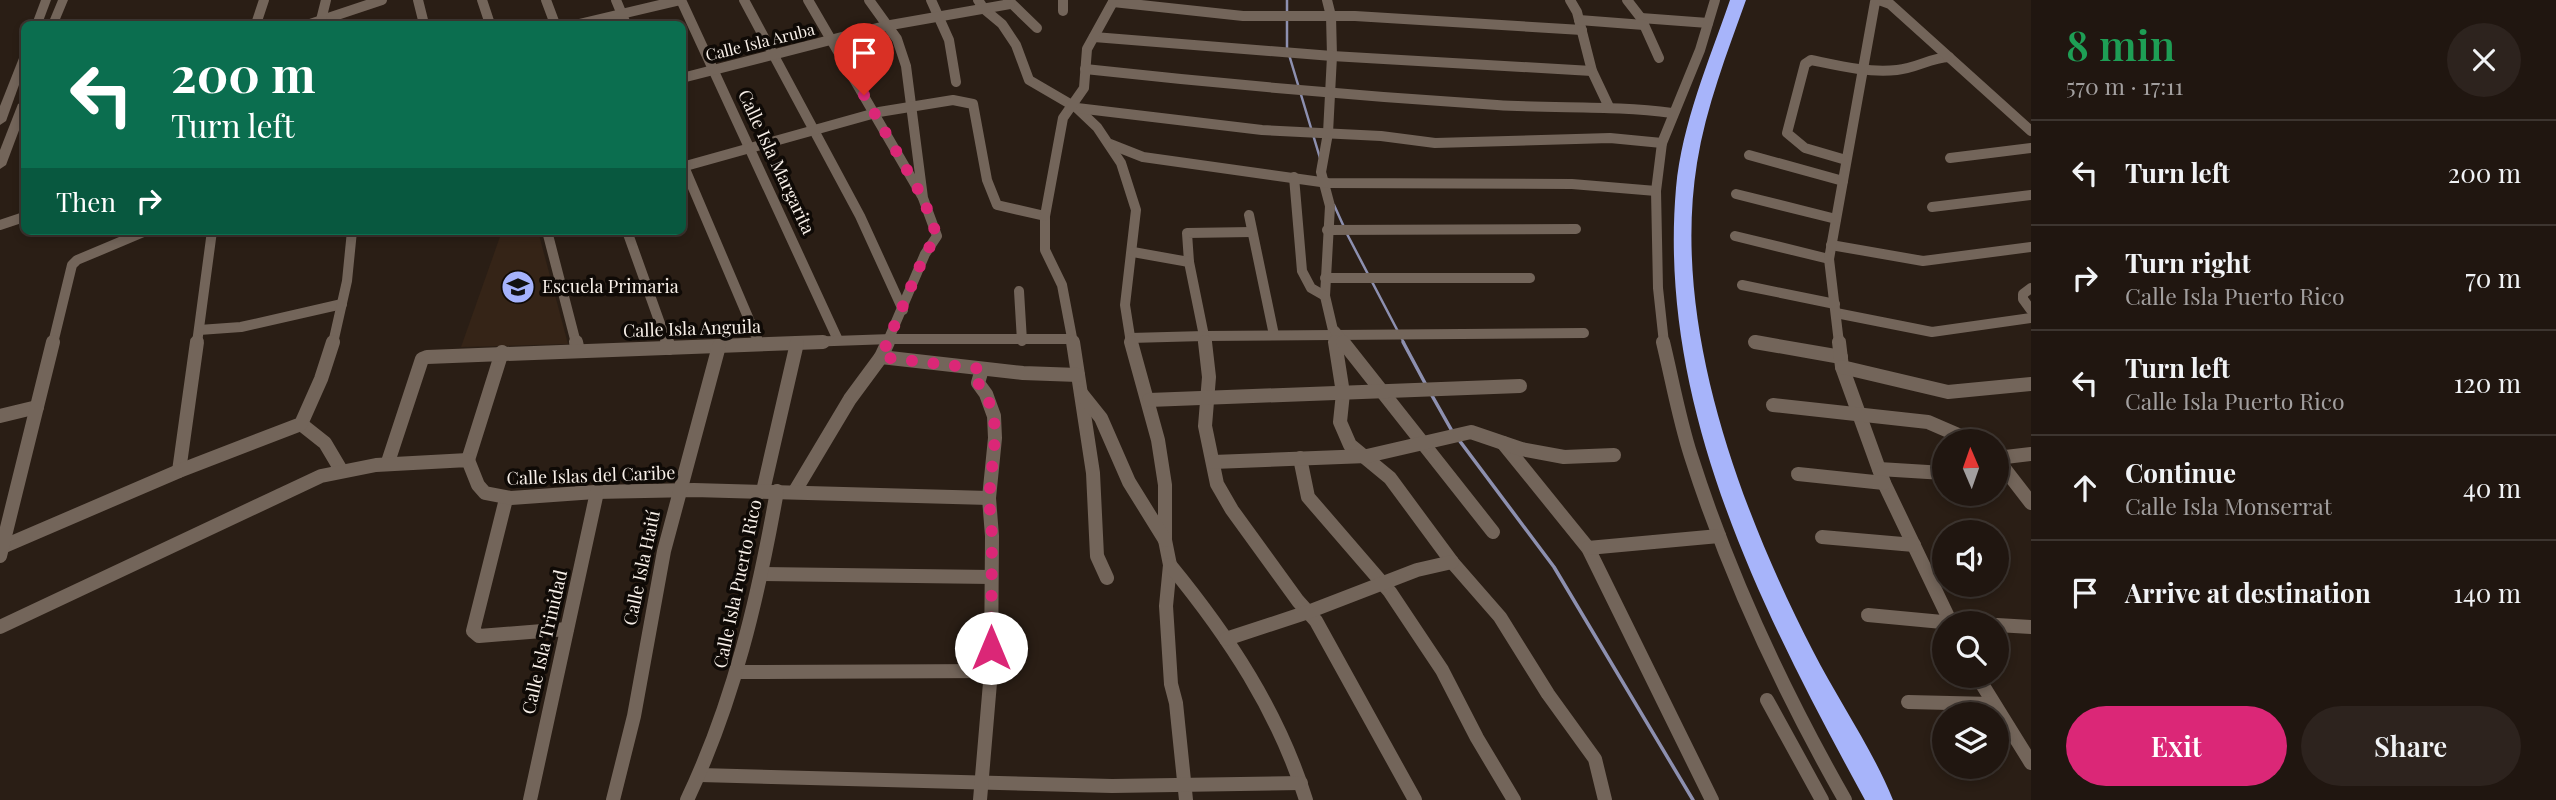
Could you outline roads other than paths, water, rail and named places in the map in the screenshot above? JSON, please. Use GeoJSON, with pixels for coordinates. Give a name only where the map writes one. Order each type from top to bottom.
{"type":"FeatureCollection","features":[{"type":"Feature","properties":{"kind":"highway"},"geometry":{"type":"LineString","coordinates":[[1738,0],[1701,110],[1687,171],[1683,252],[1690,330],[1711,425],[1748,534],[1806,663],[1880,800]]}},
{"type":"Feature","properties":{"kind":"street"},"geometry":{"type":"LineString","coordinates":[[38,21],[46,0]]}},
{"type":"Feature","properties":{"kind":"street"},"geometry":{"type":"LineString","coordinates":[[55,21],[63,0]]}},
{"type":"Feature","properties":{"kind":"street"},"geometry":{"type":"LineString","coordinates":[[257,21],[264,0]]}},
{"type":"Feature","properties":{"kind":"street"},"geometry":{"type":"LineString","coordinates":[[321,21],[326,0]]}},
{"type":"Feature","properties":{"kind":"street"},"geometry":{"type":"LineString","coordinates":[[325,21],[383,0]]}},
{"type":"Feature","properties":{"kind":"street"},"geometry":{"type":"LineString","coordinates":[[418,0],[423,21]]}},
{"type":"Feature","properties":{"kind":"street"},"geometry":{"type":"LineString","coordinates":[[482,0],[489,21]]}},
{"type":"Feature","properties":{"kind":"street"},"geometry":{"type":"LineString","coordinates":[[546,0],[554,21]]}},
{"type":"Feature","properties":{"kind":"street"},"geometry":{"type":"LineString","coordinates":[[617,0],[625,21]]}},
{"type":"Feature","properties":{"kind":"street"},"geometry":{"type":"LineString","coordinates":[[592,21],[681,0]]}},
{"type":"Feature","properties":{"kind":"street","name":"Calle Isla Margarita"},"geometry":{"type":"LineString","coordinates":[[681,0],[838,340]]}},
{"type":"Feature","properties":{"kind":"street"},"geometry":{"type":"LineString","coordinates":[[744,0],[860,216],[903,310]]}},
{"type":"Feature","properties":{"kind":"street"},"geometry":{"type":"LineString","coordinates":[[794,491],[850,399],[881,357],[891,339],[925,254],[937,236],[923,198],[808,0]]}},
{"type":"Feature","properties":{"kind":"street"},"geometry":{"type":"LineString","coordinates":[[869,0],[897,39],[906,66],[923,198]]}},
{"type":"Feature","properties":{"kind":"street"},"geometry":{"type":"LineString","coordinates":[[932,0],[953,58],[956,82]]}},
{"type":"Feature","properties":{"kind":"street"},"geometry":{"type":"LineString","coordinates":[[1063,0],[1063,11]]}},
{"type":"Feature","properties":{"kind":"street"},"geometry":{"type":"LineString","coordinates":[[1327,0],[1331,16],[1332,56],[1328,134],[1322,182],[1330,206],[1325,296],[1334,332],[1343,393],[1340,422],[1343,432],[1350,445],[1367,456],[1390,478],[1452,562],[1500,617],[1548,694],[1595,759],[1605,800]]}},
{"type":"Feature","properties":{"kind":"street"},"geometry":{"type":"LineString","coordinates":[[1570,0],[1580,25],[1592,71],[1609,107]]}},
{"type":"Feature","properties":{"kind":"street"},"geometry":{"type":"LineString","coordinates":[[1627,0],[1643,22],[1659,58]]}},
{"type":"Feature","properties":{"kind":"street"},"geometry":{"type":"LineString","coordinates":[[1715,0],[1700,50],[1662,143],[1656,191],[1662,336],[1690,453],[1720,536],[1773,662],[1811,740],[1845,800]]}},
{"type":"Feature","properties":{"kind":"street"},"geometry":{"type":"LineString","coordinates":[[1946,611],[1884,483],[1841,362],[1829,259],[1875,2],[1879,0],[1890,4],[2031,131]]}},
{"type":"Feature","properties":{"kind":"street"},"geometry":{"type":"LineString","coordinates":[[1107,578],[1097,556],[1093,473],[1067,299],[1045,250],[1045,216],[1063,118],[1074,107],[1084,88],[1085,55],[1114,1],[1243,16],[1331,16],[1580,25],[1708,23]]}},
{"type":"Feature","properties":{"kind":"street"},"geometry":{"type":"LineString","coordinates":[[1009,2],[1037,28]]}},
{"type":"Feature","properties":{"kind":"street","name":"Calle Isla Aruba"},"geometry":{"type":"LineString","coordinates":[[686,77],[886,26],[940,18],[981,5],[1009,2]]}},
{"type":"Feature","properties":{"kind":"street"},"geometry":{"type":"LineString","coordinates":[[981,5],[1002,24],[1016,45],[1029,79],[1074,107],[1097,127],[1110,144],[1121,163],[1136,210],[1125,305],[1130,338],[1149,400],[1165,485],[1165,540],[1170,565],[1166,606],[1171,684],[1176,703],[1186,793]]}},
{"type":"Feature","properties":{"kind":"street"},"geometry":{"type":"LineString","coordinates":[[1094,37],[1332,56],[1592,71]]}},
{"type":"Feature","properties":{"kind":"street"},"geometry":{"type":"LineString","coordinates":[[1846,160],[1801,146],[1791,140],[1787,132],[1805,64],[1811,60],[1863,71],[1898,70],[1922,65],[1930,58],[1949,57]]}},
{"type":"Feature","properties":{"kind":"street"},"geometry":{"type":"LineString","coordinates":[[0,121],[21,66]]}},
{"type":"Feature","properties":{"kind":"street"},"geometry":{"type":"LineString","coordinates":[[1085,69],[1329,93],[1529,107],[1609,107],[1672,113]]}},
{"type":"Feature","properties":{"kind":"street"},"geometry":{"type":"LineString","coordinates":[[686,164],[912,105],[944,101],[970,102],[979,125],[986,183],[997,205],[1045,216]]}},
{"type":"Feature","properties":{"kind":"street"},"geometry":{"type":"LineString","coordinates":[[1074,107],[1262,130],[1381,136],[1435,142],[1610,138],[1662,143]]}},
{"type":"Feature","properties":{"kind":"street"},"geometry":{"type":"LineString","coordinates":[[0,165],[21,112]]}},
{"type":"Feature","properties":{"kind":"street"},"geometry":{"type":"LineString","coordinates":[[1110,144],[1143,157],[1322,182],[1572,184],[1656,191]]}},
{"type":"Feature","properties":{"kind":"street"},"geometry":{"type":"LineString","coordinates":[[1950,158],[2031,148]]}},
{"type":"Feature","properties":{"kind":"street"},"geometry":{"type":"LineString","coordinates":[[1749,155],[1843,181]]}},
{"type":"Feature","properties":{"kind":"street"},"geometry":{"type":"LineString","coordinates":[[686,172],[759,344]]}},
{"type":"Feature","properties":{"kind":"street"},"geometry":{"type":"LineString","coordinates":[[1294,177],[1302,271],[1311,288],[1325,296]]}},
{"type":"Feature","properties":{"kind":"street"},"geometry":{"type":"LineString","coordinates":[[1736,194],[1836,219]]}},
{"type":"Feature","properties":{"kind":"street"},"geometry":{"type":"LineString","coordinates":[[1931,207],[2031,195]]}},
{"type":"Feature","properties":{"kind":"street"},"geometry":{"type":"LineString","coordinates":[[1249,215],[1274,335]]}},
{"type":"Feature","properties":{"kind":"street"},"geometry":{"type":"LineString","coordinates":[[0,225],[21,218]]}},
{"type":"Feature","properties":{"kind":"street"},"geometry":{"type":"LineString","coordinates":[[1327,230],[1576,229]]}},
{"type":"Feature","properties":{"kind":"street"},"geometry":{"type":"LineString","coordinates":[[1252,232],[1187,233],[1189,262],[1209,377],[1205,426],[1217,484],[1232,510],[1317,621],[1415,800]]}},
{"type":"Feature","properties":{"kind":"street"},"geometry":{"type":"LineString","coordinates":[[1,551],[72,265],[77,260],[136,235]]}},
{"type":"Feature","properties":{"kind":"street"},"geometry":{"type":"LineString","coordinates":[[179,471],[211,235]]}},
{"type":"Feature","properties":{"kind":"street"},"geometry":{"type":"LineString","coordinates":[[1,551],[179,471],[301,424],[316,391],[342,304],[351,235]]}},
{"type":"Feature","properties":{"kind":"street"},"geometry":{"type":"LineString","coordinates":[[548,235],[561,274],[578,351]]}},
{"type":"Feature","properties":{"kind":"street"},"geometry":{"type":"LineString","coordinates":[[628,235],[669,348]]}},
{"type":"Feature","properties":{"kind":"street"},"geometry":{"type":"LineString","coordinates":[[1735,236],[1829,259]]}},
{"type":"Feature","properties":{"kind":"street"},"geometry":{"type":"LineString","coordinates":[[1831,245],[1923,261],[2031,247]]}},
{"type":"Feature","properties":{"kind":"street"},"geometry":{"type":"LineString","coordinates":[[1133,252],[1189,262]]}},
{"type":"Feature","properties":{"kind":"street"},"geometry":{"type":"LineString","coordinates":[[1325,278],[1530,278]]}},
{"type":"Feature","properties":{"kind":"street"},"geometry":{"type":"LineString","coordinates":[[1742,285],[1931,332],[2031,318]]}},
{"type":"Feature","properties":{"kind":"street"},"geometry":{"type":"LineString","coordinates":[[2031,288],[2023,294],[2023,299],[2031,310]]}},
{"type":"Feature","properties":{"kind":"street"},"geometry":{"type":"LineString","coordinates":[[1018,291],[1022,341]]}},
{"type":"Feature","properties":{"kind":"street"},"geometry":{"type":"LineString","coordinates":[[199,330],[241,327],[342,304]]}},
{"type":"Feature","properties":{"kind":"street"},"geometry":{"type":"LineString","coordinates":[[1130,338],[1334,332],[1584,333]]}},
{"type":"Feature","properties":{"kind":"street"},"geometry":{"type":"LineString","coordinates":[[1334,332],[1425,443],[1493,532]]}},
{"type":"Feature","properties":{"kind":"street","name":"Calle Isla Anguila"},"geometry":{"type":"LineString","coordinates":[[388,462],[424,357],[838,340],[1072,339]]}},
{"type":"Feature","properties":{"kind":"street"},"geometry":{"type":"LineString","coordinates":[[1755,342],[1841,362],[1948,392],[2031,384]]}},
{"type":"Feature","properties":{"kind":"street","name":"Calle Isla Puerto Rico"},"geometry":{"type":"LineString","coordinates":[[687,800],[700,775],[740,672],[763,574],[770,491],[797,343]]}},
{"type":"Feature","properties":{"kind":"street","name":"Calle Isla Haití"},"geometry":{"type":"LineString","coordinates":[[613,800],[634,716],[664,551],[719,346]]}},
{"type":"Feature","properties":{"kind":"street"},"geometry":{"type":"LineString","coordinates":[[0,627],[276,496],[341,470],[388,462],[468,460],[502,352]]}},
{"type":"Feature","properties":{"kind":"street"},"geometry":{"type":"LineString","coordinates":[[881,357],[982,369],[1078,375]]}},
{"type":"Feature","properties":{"kind":"street"},"geometry":{"type":"LineString","coordinates":[[980,800],[991,671],[989,498],[995,438],[994,416],[986,394],[978,383],[982,369]]}},
{"type":"Feature","properties":{"kind":"street"},"geometry":{"type":"LineString","coordinates":[[1149,400],[1520,386]]}},
{"type":"Feature","properties":{"kind":"street"},"geometry":{"type":"LineString","coordinates":[[1080,393],[1101,418],[1129,482],[1165,540]]}},
{"type":"Feature","properties":{"kind":"street"},"geometry":{"type":"LineString","coordinates":[[1773,405],[1928,422],[1944,429]]}},
{"type":"Feature","properties":{"kind":"street"},"geometry":{"type":"LineString","coordinates":[[0,416],[37,407]]}},
{"type":"Feature","properties":{"kind":"street"},"geometry":{"type":"LineString","coordinates":[[301,424],[315,433],[331,450],[341,470]]}},
{"type":"Feature","properties":{"kind":"street"},"geometry":{"type":"LineString","coordinates":[[1213,462],[1367,456],[1471,432],[1503,443],[1564,457],[1614,455]]}},
{"type":"Feature","properties":{"kind":"street"},"geometry":{"type":"LineString","coordinates":[[1503,443],[1588,548],[1712,800]]}},
{"type":"Feature","properties":{"kind":"street"},"geometry":{"type":"LineString","coordinates":[[2009,457],[2031,454]]}},
{"type":"Feature","properties":{"kind":"street"},"geometry":{"type":"LineString","coordinates":[[1300,458],[1308,497],[1382,583],[1442,670],[1476,738],[1514,800]]}},
{"type":"Feature","properties":{"kind":"street","name":"Calle Islas del Caribe"},"geometry":{"type":"LineString","coordinates":[[468,460],[479,487],[488,495],[506,499],[597,492],[679,490],[794,491],[897,499],[989,498]]}},
{"type":"Feature","properties":{"kind":"street"},"geometry":{"type":"LineString","coordinates":[[1879,469],[1932,472]]}},
{"type":"Feature","properties":{"kind":"street"},"geometry":{"type":"LineString","coordinates":[[1798,474],[1884,483]]}},
{"type":"Feature","properties":{"kind":"street"},"geometry":{"type":"LineString","coordinates":[[2009,475],[2031,503]]}},
{"type":"Feature","properties":{"kind":"street","name":"Calle Isla Trinidad"},"geometry":{"type":"LineString","coordinates":[[530,800],[597,492]]}},
{"type":"Feature","properties":{"kind":"street"},"geometry":{"type":"LineString","coordinates":[[506,499],[473,631],[475,635],[567,629]]}},
{"type":"Feature","properties":{"kind":"street"},"geometry":{"type":"LineString","coordinates":[[1588,548],[1720,536]]}},
{"type":"Feature","properties":{"kind":"street"},"geometry":{"type":"LineString","coordinates":[[1822,537],[1914,545]]}},
{"type":"Feature","properties":{"kind":"street"},"geometry":{"type":"LineString","coordinates":[[1226,639],[1308,612],[1417,569],[1452,562]]}},
{"type":"Feature","properties":{"kind":"street"},"geometry":{"type":"LineString","coordinates":[[1170,565],[1260,687],[1306,800]]}},
{"type":"Feature","properties":{"kind":"street"},"geometry":{"type":"LineString","coordinates":[[763,574],[991,577]]}},
{"type":"Feature","properties":{"kind":"street"},"geometry":{"type":"LineString","coordinates":[[1868,615],[1932,621]]}},
{"type":"Feature","properties":{"kind":"street"},"geometry":{"type":"LineString","coordinates":[[2009,626],[2031,627]]}},
{"type":"Feature","properties":{"kind":"street"},"geometry":{"type":"LineString","coordinates":[[740,672],[991,671]]}},
{"type":"Feature","properties":{"kind":"street"},"geometry":{"type":"LineString","coordinates":[[1767,700],[1822,800]]}},
{"type":"Feature","properties":{"kind":"street"},"geometry":{"type":"LineString","coordinates":[[1908,702],[1932,703]]}},
{"type":"Feature","properties":{"kind":"street"},"geometry":{"type":"LineString","coordinates":[[2009,730],[2031,763]]}},
{"type":"Feature","properties":{"kind":"street"},"geometry":{"type":"LineString","coordinates":[[700,775],[980,782],[1186,793],[1301,783]]}},
{"type":"Feature","properties":{"kind":"waterway"},"geometry":{"type":"LineString","coordinates":[[1287,0],[1287,48],[1320,158]]}},
{"type":"Feature","properties":{"kind":"waterway"},"geometry":{"type":"LineString","coordinates":[[1334,205],[1344,227]]}},
{"type":"Feature","properties":{"kind":"waterway"},"geometry":{"type":"LineString","coordinates":[[1347,234],[1404,343]]}},
{"type":"Feature","properties":{"kind":"waterway"},"geometry":{"type":"LineString","coordinates":[[1403,342],[1426,385]]}},
{"type":"Feature","properties":{"kind":"waterway"},"geometry":{"type":"LineString","coordinates":[[1430,392],[1452,431]]}},
{"type":"Feature","properties":{"kind":"waterway"},"geometry":{"type":"LineString","coordinates":[[1459,440],[1554,567],[1693,800]]}},
{"type":"Feature","properties":{"kind":"place","name":"Escuela Primaria"},"geometry":{"type":"Point","coordinates":[518,287]}}]}
